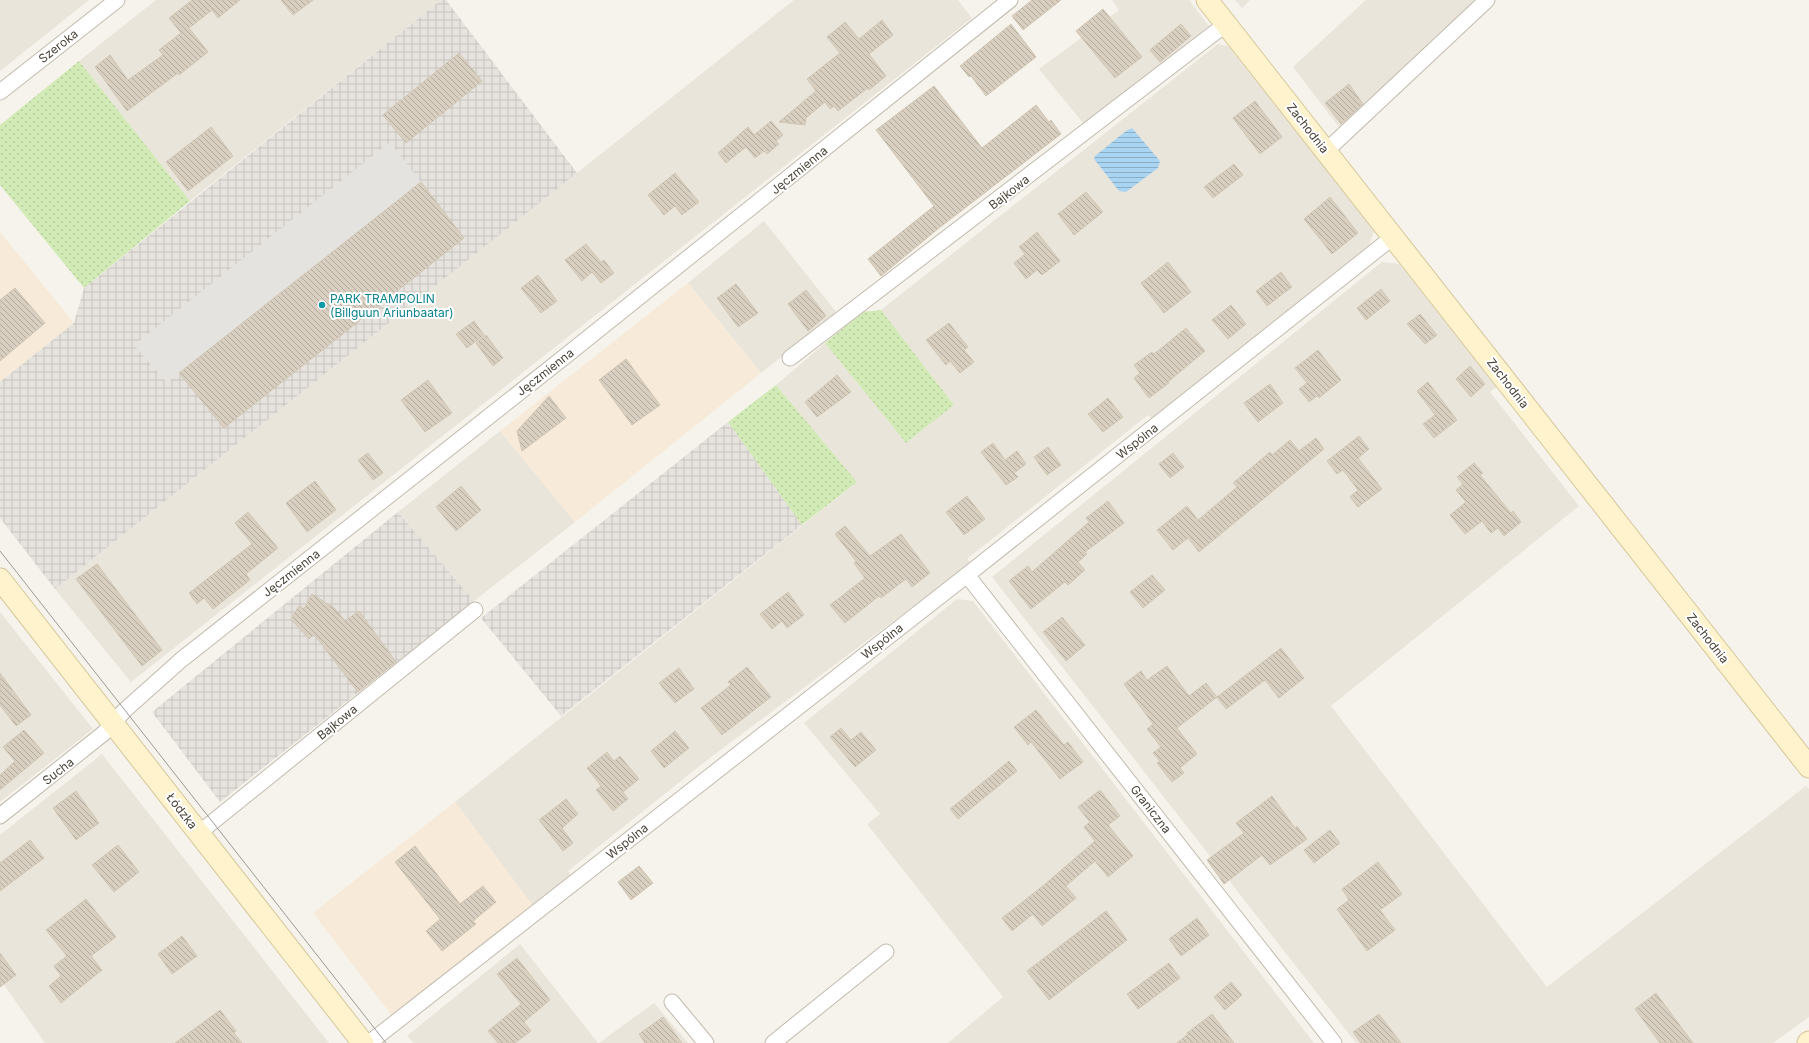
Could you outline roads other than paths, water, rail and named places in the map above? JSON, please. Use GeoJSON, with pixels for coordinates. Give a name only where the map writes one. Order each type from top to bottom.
{"type":"FeatureCollection","features":[{"type":"Feature","properties":{"kind":"street","name":"Szeroka"},"geometry":{"type":"LineString","coordinates":[[0,92],[117,0]]}},
{"type":"Feature","properties":{"kind":"street","name":"Jęczmienna"},"geometry":{"type":"LineString","coordinates":[[113,723],[187,655],[568,354],[1010,0]]}},
{"type":"Feature","properties":{"kind":"street","name":"Zachodnia"},"geometry":{"type":"LineString","coordinates":[[1207,0],[1809,767]]}},
{"type":"Feature","properties":{"kind":"street"},"geometry":{"type":"LineString","coordinates":[[1326,151],[1487,0]]}},
{"type":"Feature","properties":{"kind":"street","name":"Bajkowa"},"geometry":{"type":"LineString","coordinates":[[790,358],[1226,24]]}},
{"type":"Feature","properties":{"kind":"street","name":"Wspólna"},"geometry":{"type":"LineString","coordinates":[[369,1043],[967,575],[1393,237]]}},
{"type":"Feature","properties":{"kind":"street","name":"Graniczna"},"geometry":{"type":"LineString","coordinates":[[967,575],[1334,1043]]}},
{"type":"Feature","properties":{"kind":"street","name":"Łódzka"},"geometry":{"type":"LineString","coordinates":[[0,579],[363,1043]]}},
{"type":"Feature","properties":{"kind":"street","name":"Bajkowa"},"geometry":{"type":"LineString","coordinates":[[199,833],[475,610]]}},
{"type":"Feature","properties":{"kind":"street","name":"Sucha"},"geometry":{"type":"LineString","coordinates":[[0,816],[81,752],[113,723]]}},
{"type":"Feature","properties":{"kind":"street"},"geometry":{"type":"LineString","coordinates":[[773,1043],[886,952]]}},
{"type":"Feature","properties":{"kind":"street"},"geometry":{"type":"LineString","coordinates":[[672,1002],[706,1043]]}},
{"type":"Feature","properties":{"kind":"water"},"geometry":{"type":"Polygon","coordinates":[[[1132,128],[1160,161],[1158,168],[1126,192],[1119,191],[1094,159],[1095,156],[1126,131],[1132,128]]]}},
{"type":"Feature","properties":{"kind":"tram line"},"geometry":{"type":"LineString","coordinates":[[0,551],[386,1043]]}},
{"type":"Feature","properties":{"kind":"place","name":"PARK TRAMPOLIN (Billguun Ariunbaatar)"},"geometry":{"type":"Point","coordinates":[322,305]}}]}
